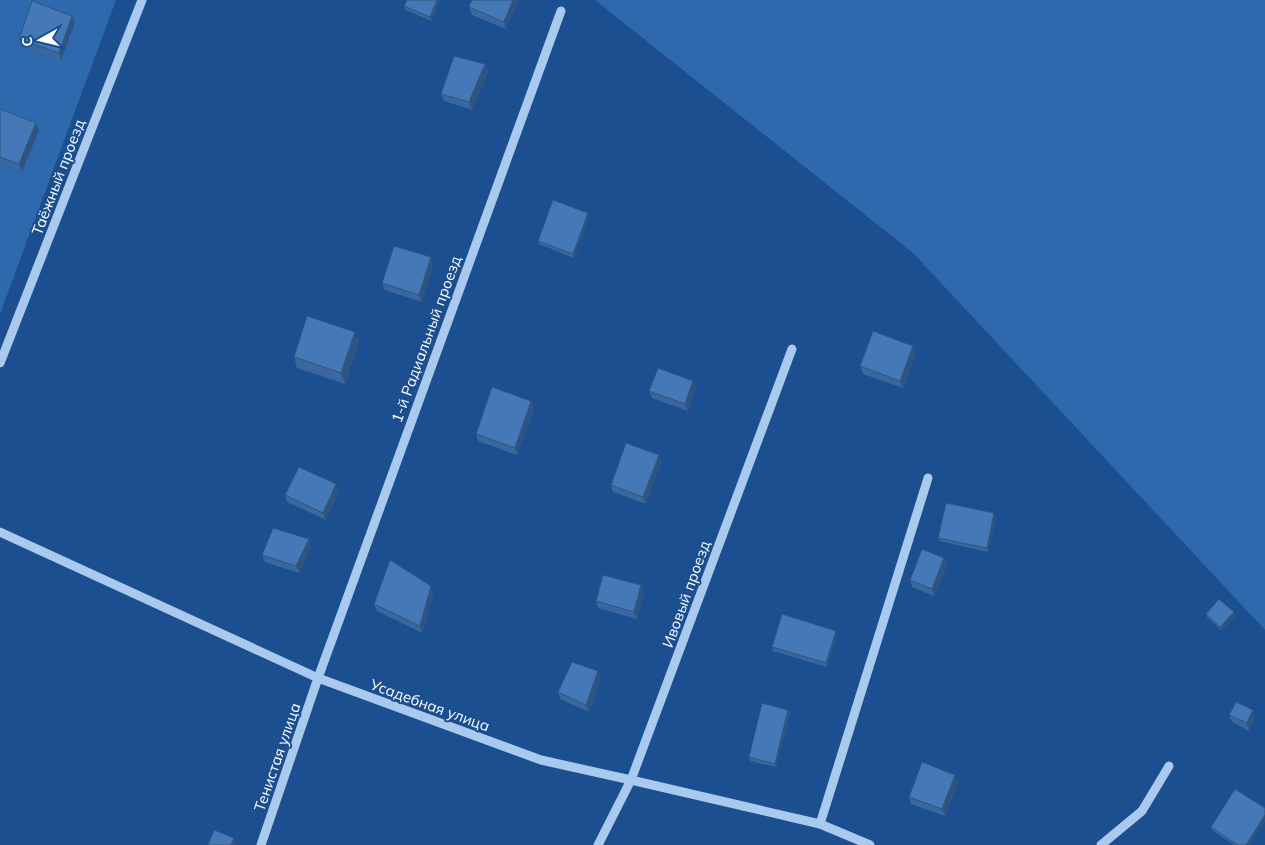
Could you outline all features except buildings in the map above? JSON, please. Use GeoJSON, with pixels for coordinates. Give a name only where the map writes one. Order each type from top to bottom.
{"type":"FeatureCollection","features":[{"type":"Feature","properties":{"kind":"street","name":"Таёжный проезд"},"geometry":{"type":"LineString","coordinates":[[0,363],[142,0]]}},
{"type":"Feature","properties":{"kind":"street","name":"1-й Радиальный проезд"},"geometry":{"type":"LineString","coordinates":[[318,678],[560,10]]}},
{"type":"Feature","properties":{"kind":"street","name":"Ивовый проезд"},"geometry":{"type":"LineString","coordinates":[[598,845],[631,780],[792,349]]}},
{"type":"Feature","properties":{"kind":"street"},"geometry":{"type":"LineString","coordinates":[[820,824],[928,478]]}},
{"type":"Feature","properties":{"kind":"street","name":"Усадебная улица"},"geometry":{"type":"LineString","coordinates":[[0,532],[318,678],[541,760],[820,824],[870,845]]}},
{"type":"Feature","properties":{"kind":"street","name":"Тенистая улица"},"geometry":{"type":"LineString","coordinates":[[262,845],[318,678]]}},
{"type":"Feature","properties":{"kind":"street"},"geometry":{"type":"LineString","coordinates":[[1101,845],[1142,811],[1169,766]]}},
{"type":"Feature","properties":{"kind":"shaded area"},"geometry":{"type":"Polygon","coordinates":[[[0,0],[116,0],[0,314],[0,0]]]}},
{"type":"Feature","properties":{"kind":"shaded area"},"geometry":{"type":"Polygon","coordinates":[[[595,0],[1265,0],[1265,630],[913,253],[595,0]]]}}]}
